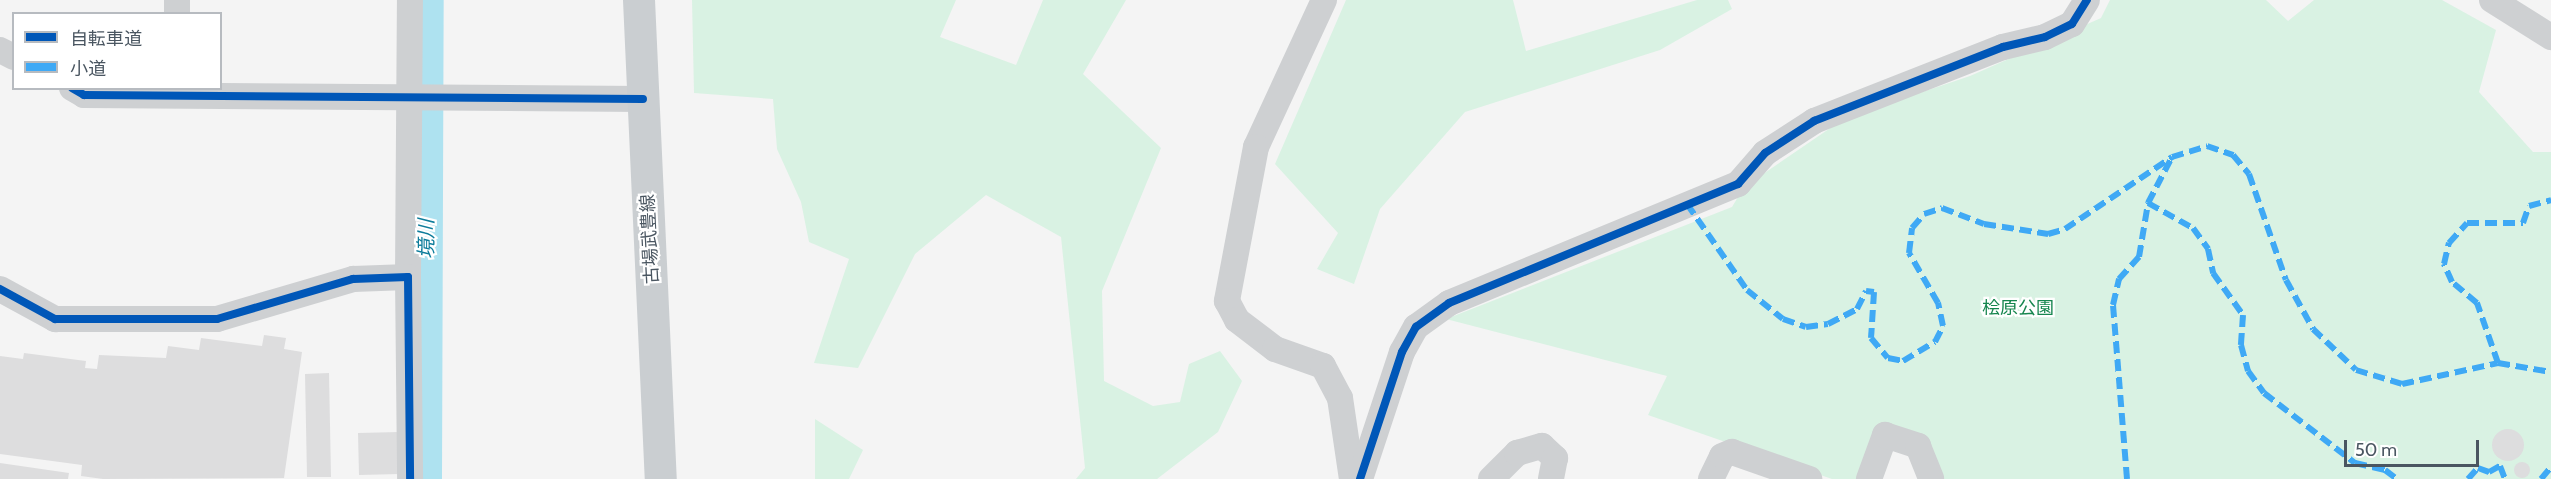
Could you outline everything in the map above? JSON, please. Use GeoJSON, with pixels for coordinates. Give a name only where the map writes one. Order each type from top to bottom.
{"type":"FeatureCollection","features":[{"type":"Feature","properties":{"kind":"main road","name":"古場武豊線"},"geometry":{"type":"LineString","coordinates":[[639,0],[661,479]]}},
{"type":"Feature","properties":{"kind":"street"},"geometry":{"type":"LineString","coordinates":[[410,0],[408,277],[410,479]]}},
{"type":"Feature","properties":{"kind":"street"},"geometry":{"type":"LineString","coordinates":[[1324,0],[1256,147],[1227,301],[1237,320],[1275,349],[1323,366],[1341,398],[1352,479]]}},
{"type":"Feature","properties":{"kind":"street"},"geometry":{"type":"LineString","coordinates":[[1360,479],[1402,352],[1416,327],[1449,303],[1738,184],[1765,153],[1814,120],[2004,47],[2045,37],[2072,24],[2087,0]]}},
{"type":"Feature","properties":{"kind":"street"},"geometry":{"type":"LineString","coordinates":[[2492,0],[2551,37]]}},
{"type":"Feature","properties":{"kind":"street"},"geometry":{"type":"LineString","coordinates":[[75,90],[84,95],[177,92],[443,100],[643,99]]}},
{"type":"Feature","properties":{"kind":"street"},"geometry":{"type":"LineString","coordinates":[[0,289],[54,319],[217,319],[353,279],[408,277]]}},
{"type":"Feature","properties":{"kind":"street"},"geometry":{"type":"LineString","coordinates":[[1869,479],[1885,435],[1918,446],[1931,479]]}},
{"type":"Feature","properties":{"kind":"street"},"geometry":{"type":"LineString","coordinates":[[1491,479],[1517,453],[1542,446],[1555,458],[1551,479]]}},
{"type":"Feature","properties":{"kind":"street"},"geometry":{"type":"LineString","coordinates":[[1711,479],[1722,456],[1732,452],[1809,479]]}},
{"type":"Feature","properties":{"kind":"green space"},"geometry":{"type":"Polygon","coordinates":[[[692,0],[956,0],[940,37],[1016,65],[1043,0],[1126,0],[1083,74],[1161,148],[1102,291],[1104,381],[1153,406],[1180,402],[1189,364],[1220,351],[1242,381],[1218,432],[1157,479],[1076,479],[1085,468],[1061,237],[986,195],[915,254],[858,368],[814,363],[849,259],[809,242],[801,202],[777,149],[773,99],[694,93],[692,0]]]}},
{"type":"Feature","properties":{"kind":"green space"},"geometry":{"type":"Polygon","coordinates":[[[1346,0],[1513,0],[1526,51],[1697,0],[1728,0],[1732,9],[1660,50],[1465,112],[1380,209],[1354,284],[1317,269],[1338,233],[1275,164],[1346,0]]]}},
{"type":"Feature","properties":{"kind":"green space","name":"桧原公園"},"geometry":{"type":"Polygon","coordinates":[[[2110,0],[2266,0],[2288,21],[2314,0],[2442,0],[2496,30],[2479,92],[2533,152],[2551,152],[2551,479],[1931,479],[1918,446],[1885,435],[1859,479],[1832,479],[1648,415],[1667,376],[1446,319],[1732,207],[1744,187],[1845,118],[1970,76],[2101,18],[2110,0]]]}},
{"type":"Feature","properties":{"kind":"green space"},"geometry":{"type":"Polygon","coordinates":[[[815,419],[863,450],[849,479],[815,479],[815,419]]]}},
{"type":"Feature","properties":{"kind":"building"},"geometry":{"type":"Polygon","coordinates":[[[264,335],[286,338],[284,349],[302,352],[284,478],[103,479],[81,476],[82,465],[0,454],[0,356],[23,359],[24,353],[86,361],[85,368],[97,369],[99,355],[166,358],[168,346],[199,350],[201,338],[262,346],[264,335]]]}},
{"type":"Feature","properties":{"kind":"building"},"geometry":{"type":"Polygon","coordinates":[[[329,373],[331,477],[307,477],[305,374],[329,373]]]}},
{"type":"Feature","properties":{"kind":"building"},"geometry":{"type":"Polygon","coordinates":[[[2508,429],[2519,434],[2524,445],[2519,456],[2508,461],[2497,456],[2492,445],[2497,434],[2508,429]]]}},
{"type":"Feature","properties":{"kind":"building"},"geometry":{"type":"Polygon","coordinates":[[[399,432],[400,474],[359,475],[358,433],[399,432]]]}},
{"type":"Feature","properties":{"kind":"building"},"geometry":{"type":"Polygon","coordinates":[[[2522,462],[2528,464],[2530,470],[2528,476],[2522,478],[2516,476],[2514,470],[2516,464],[2522,462]]]}},
{"type":"Feature","properties":{"kind":"building"},"geometry":{"type":"Polygon","coordinates":[[[0,463],[69,473],[68,479],[0,479],[0,463]]]}},
{"type":"Feature","properties":{"kind":"waterway","name":"境川"},"geometry":{"type":"LineString","coordinates":[[425,479],[427,0]]}},
{"type":"Feature","properties":{"kind":"marked path"},"geometry":{"type":"LineString","coordinates":[[1687,204],[1747,290],[1783,319],[1806,327],[1828,324],[1857,309],[1866,291],[1874,292],[1871,338],[1888,358],[1903,361],[1935,342],[1943,326],[1938,303],[1909,253],[1912,228],[1924,214],[1942,208],[1984,224],[2048,234],[2065,229],[2172,157],[2207,146],[2233,155],[2249,174],[2286,280],[2313,329],[2356,370],[2402,384],[2498,363],[2551,372]]}},
{"type":"Feature","properties":{"kind":"marked path"},"geometry":{"type":"LineString","coordinates":[[2127,479],[2113,305],[2119,279],[2139,257],[2148,203],[2171,159]]}},
{"type":"Feature","properties":{"kind":"marked path"},"geometry":{"type":"LineString","coordinates":[[2498,363],[2477,303],[2452,282],[2444,264],[2449,243],[2467,223],[2523,223],[2529,206],[2551,200]]}},
{"type":"Feature","properties":{"kind":"marked path"},"geometry":{"type":"LineString","coordinates":[[2148,203],[2193,228],[2208,249],[2213,273],[2243,315],[2241,345],[2248,371],[2264,393],[2355,463],[2385,470],[2397,479]]}},
{"type":"Feature","properties":{"kind":"marked path"},"geometry":{"type":"LineString","coordinates":[[2489,472],[2500,466],[2505,479]]}},
{"type":"Feature","properties":{"kind":"marked path"},"geometry":{"type":"LineString","coordinates":[[2541,479],[2551,467]]}},
{"type":"Feature","properties":{"kind":"marked path"},"geometry":{"type":"LineString","coordinates":[[2468,479],[2478,468],[2489,472]]}},
{"type":"Feature","properties":{"kind":"cycle path"},"geometry":{"type":"LineString","coordinates":[[1360,479],[1402,352],[1416,327],[1449,303],[1738,184],[1765,153],[1814,121],[2003,47],[2045,37],[2072,24],[2087,0]]}},
{"type":"Feature","properties":{"kind":"cycle path"},"geometry":{"type":"LineString","coordinates":[[75,90],[84,95],[643,99]]}},
{"type":"Feature","properties":{"kind":"cycle path"},"geometry":{"type":"LineString","coordinates":[[0,289],[55,319],[217,319],[353,279],[408,277],[410,479]]}}]}
